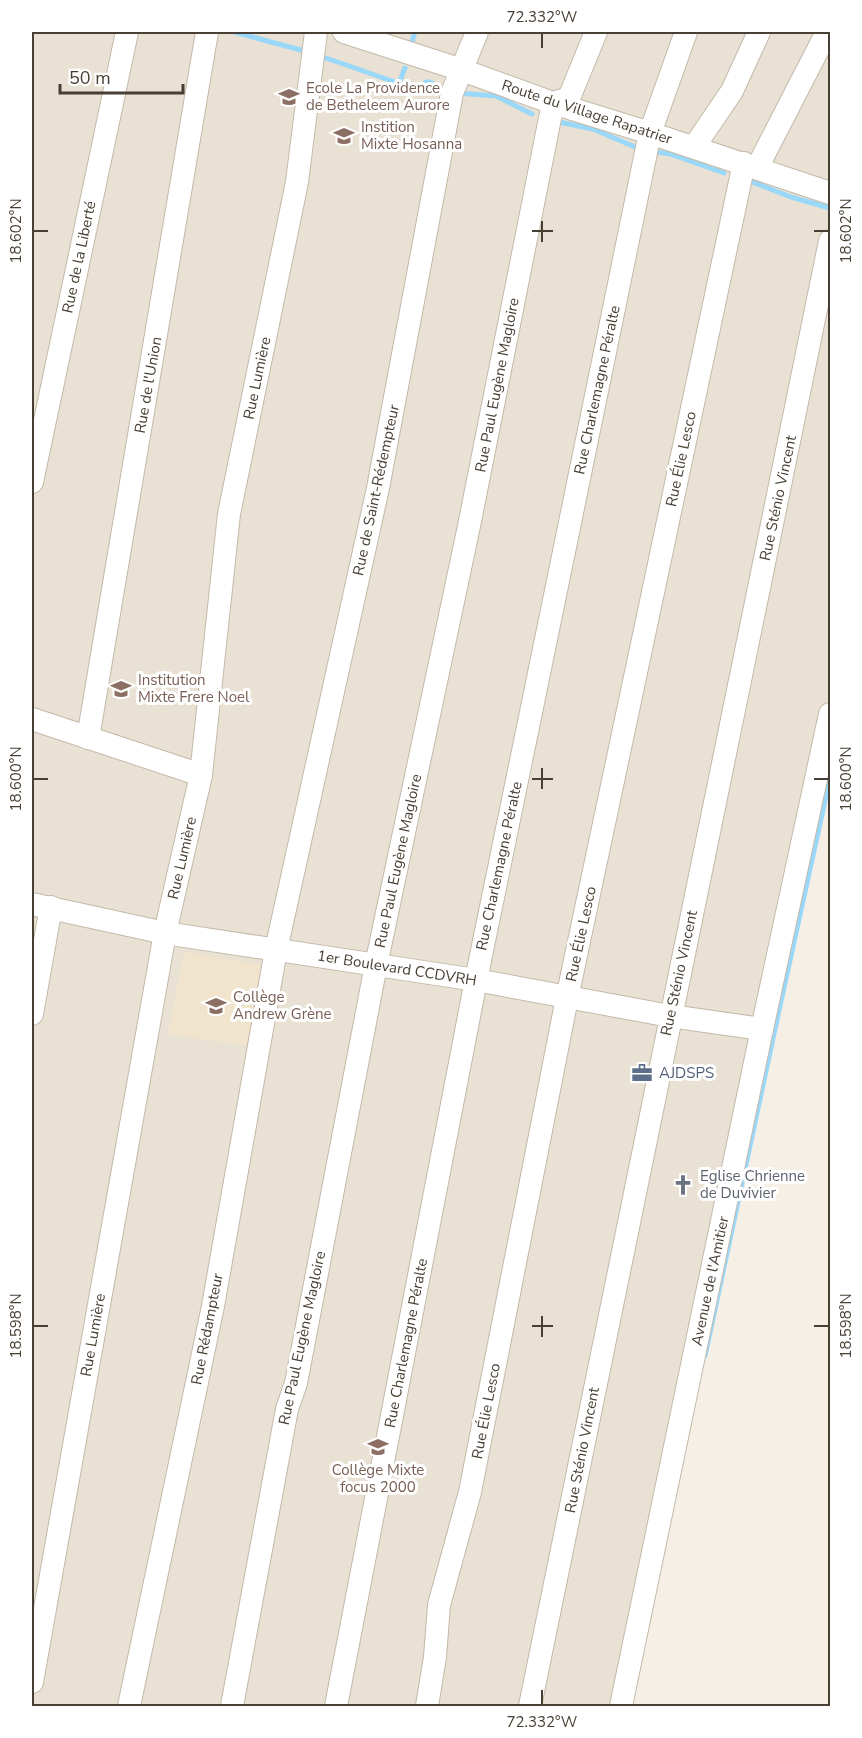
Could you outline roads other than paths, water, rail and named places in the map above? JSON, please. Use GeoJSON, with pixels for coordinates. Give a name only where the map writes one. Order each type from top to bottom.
{"type":"FeatureCollection","features":[{"type":"Feature","properties":{"kind":"street","name":"Rue de la Liberté"},"geometry":{"type":"LineString","coordinates":[[32,482],[127,32]]}},
{"type":"Feature","properties":{"kind":"street","name":"Rue de l'Union"},"geometry":{"type":"LineString","coordinates":[[88,738],[207,32]]}},
{"type":"Feature","properties":{"kind":"street","name":"Rue Lumière"},"geometry":{"type":"LineString","coordinates":[[32,1682],[165,933],[201,775],[229,514],[297,182],[316,32]]}},
{"type":"Feature","properties":{"kind":"street","name":"Route du Village Rapatrier"},"geometry":{"type":"LineString","coordinates":[[344,32],[397,40],[462,70],[554,103],[831,193]]}},
{"type":"Feature","properties":{"kind":"street","name":"Rue de Saint-Rédempteur"},"geometry":{"type":"LineString","coordinates":[[276,950],[378,488],[452,93],[477,32]]}},
{"type":"Feature","properties":{"kind":"street"},"geometry":{"type":"LineString","coordinates":[[554,103],[569,98],[596,32]]}},
{"type":"Feature","properties":{"kind":"street","name":"Rue Charlemagne Péralte"},"geometry":{"type":"LineString","coordinates":[[336,1707],[476,980],[650,133],[686,32]]}},
{"type":"Feature","properties":{"kind":"street"},"geometry":{"type":"LineString","coordinates":[[694,147],[732,91],[759,32]]}},
{"type":"Feature","properties":{"kind":"street","name":"Rue Élie Lesco"},"geometry":{"type":"LineString","coordinates":[[427,1707],[435,1658],[439,1605],[470,1492],[567,998],[750,166],[827,32]]}},
{"type":"Feature","properties":{"kind":"street","name":"Rue Paul Eugène Magloire"},"geometry":{"type":"LineString","coordinates":[[232,1707],[287,1409],[296,1383],[376,965],[469,526],[554,103]]}},
{"type":"Feature","properties":{"kind":"street","name":"Rue Sténio Vincent"},"geometry":{"type":"LineString","coordinates":[[530,1707],[670,1016],[831,241]]}},
{"type":"Feature","properties":{"kind":"street","name":"Avenue de l'Amitier"},"geometry":{"type":"LineString","coordinates":[[621,1707],[762,1029],[831,714]]}},
{"type":"Feature","properties":{"kind":"street"},"geometry":{"type":"LineString","coordinates":[[32,719],[201,775]]}},
{"type":"Feature","properties":{"kind":"street"},"geometry":{"type":"LineString","coordinates":[[32,1014],[41,906]]}},
{"type":"Feature","properties":{"kind":"street","name":"1er Boulevard CCDVRH"},"geometry":{"type":"LineString","coordinates":[[41,906],[165,933],[476,980],[670,1016],[762,1029]]}},
{"type":"Feature","properties":{"kind":"street","name":"Rue Rédampteur"},"geometry":{"type":"LineString","coordinates":[[129,1707],[213,1306],[276,950]]}},
{"type":"Feature","properties":{"kind":"waterway"},"geometry":{"type":"LineString","coordinates":[[234,32],[308,52]]}},
{"type":"Feature","properties":{"kind":"waterway"},"geometry":{"type":"LineString","coordinates":[[411,45],[415,32]]}},
{"type":"Feature","properties":{"kind":"waterway"},"geometry":{"type":"LineString","coordinates":[[323,57],[418,90],[426,82],[444,90]]}},
{"type":"Feature","properties":{"kind":"waterway"},"geometry":{"type":"LineString","coordinates":[[399,83],[405,68]]}},
{"type":"Feature","properties":{"kind":"waterway"},"geometry":{"type":"LineString","coordinates":[[457,93],[496,96],[532,114]]}},
{"type":"Feature","properties":{"kind":"waterway"},"geometry":{"type":"LineString","coordinates":[[554,121],[593,129],[635,147]]}},
{"type":"Feature","properties":{"kind":"waterway"},"geometry":{"type":"LineString","coordinates":[[652,151],[670,154],[724,173]]}},
{"type":"Feature","properties":{"kind":"waterway"},"geometry":{"type":"LineString","coordinates":[[747,180],[791,197],[830,208]]}},
{"type":"Feature","properties":{"kind":"waterway"},"geometry":{"type":"LineString","coordinates":[[705,1356],[830,778]]}},
{"type":"Feature","properties":{"kind":"place","name":"Ecole La Providence de Betheleem Aurore"},"geometry":{"type":"Point","coordinates":[289,97]}},
{"type":"Feature","properties":{"kind":"place","name":"Instition Mixte Hosanna"},"geometry":{"type":"Point","coordinates":[344,136]}},
{"type":"Feature","properties":{"kind":"place","name":"Institution Mixte Frere Noel"},"geometry":{"type":"Point","coordinates":[121,689]}},
{"type":"Feature","properties":{"kind":"place","name":"Collège Andrew Grène"},"geometry":{"type":"Point","coordinates":[216,1006]}},
{"type":"Feature","properties":{"kind":"place","name":"AJDSPS"},"geometry":{"type":"Point","coordinates":[642,1073]}},
{"type":"Feature","properties":{"kind":"place","name":"Eglise Chrienne de Duvivier"},"geometry":{"type":"Point","coordinates":[683,1185]}},
{"type":"Feature","properties":{"kind":"place","name":"Collège Mixte focus 2000"},"geometry":{"type":"Point","coordinates":[378,1447]}}]}
